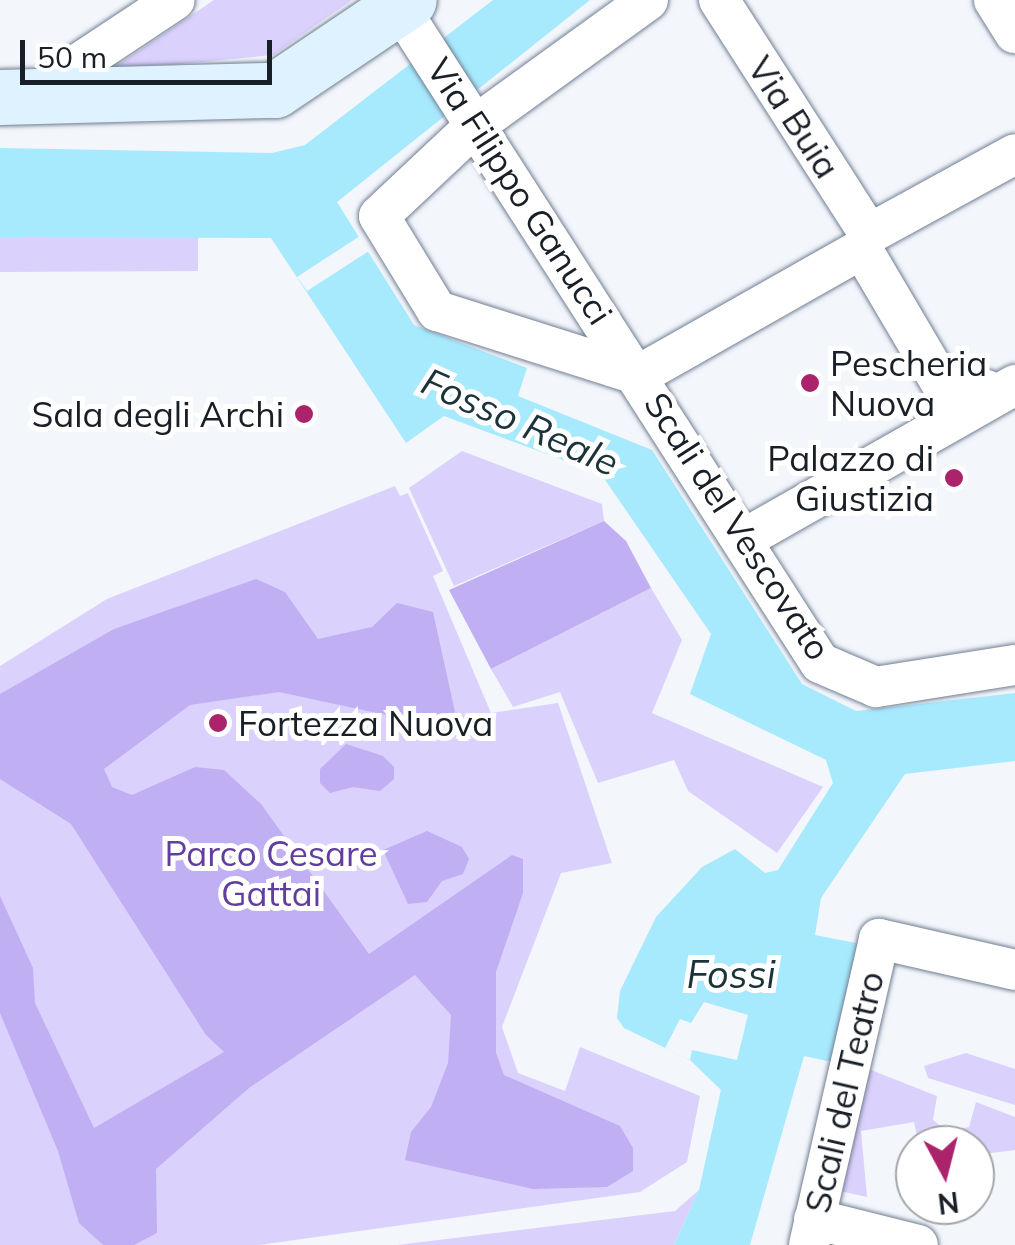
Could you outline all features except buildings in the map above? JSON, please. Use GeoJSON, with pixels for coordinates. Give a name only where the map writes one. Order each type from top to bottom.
{"type":"FeatureCollection","features":[{"type":"Feature","properties":{"kind":"street"},"geometry":{"type":"LineString","coordinates":[[56,98],[57,78],[175,0]]}},
{"type":"Feature","properties":{"kind":"street"},"geometry":{"type":"LineString","coordinates":[[648,0],[471,114],[379,216],[437,311],[640,375],[1015,154]]}},
{"type":"Feature","properties":{"kind":"street","name":"Via Buia"},"geometry":{"type":"LineString","coordinates":[[719,0],[866,242],[887,290],[955,407],[986,389],[1003,392]]}},
{"type":"Feature","properties":{"kind":"street"},"geometry":{"type":"LineString","coordinates":[[994,0],[1015,33]]}},
{"type":"Feature","properties":{"kind":"street"},"geometry":{"type":"LineString","coordinates":[[0,97],[275,90],[410,16]]}},
{"type":"Feature","properties":{"kind":"street","name":"Via Filippo Ganucci"},"geometry":{"type":"LineString","coordinates":[[410,16],[640,375]]}},
{"type":"Feature","properties":{"kind":"street","name":"Scali del Vescovato"},"geometry":{"type":"LineString","coordinates":[[640,375],[820,663],[850,680],[876,687],[1015,665]]}},
{"type":"Feature","properties":{"kind":"street"},"geometry":{"type":"LineString","coordinates":[[742,540],[1003,392]]}},
{"type":"Feature","properties":{"kind":"street","name":"Scali del Teatro"},"geometry":{"type":"LineString","coordinates":[[811,1232],[879,939],[1015,970]]}},
{"type":"Feature","properties":{"kind":"street"},"geometry":{"type":"LineString","coordinates":[[811,1232],[918,1245]]}},
{"type":"Feature","properties":{"kind":"green space"},"geometry":{"type":"Polygon","coordinates":[[[214,0],[352,0],[273,55],[109,71],[214,0]]]}},
{"type":"Feature","properties":{"kind":"green space"},"geometry":{"type":"Polygon","coordinates":[[[0,237],[198,237],[198,271],[0,272],[0,237]]]}},
{"type":"Feature","properties":{"kind":"green space"},"geometry":{"type":"Polygon","coordinates":[[[462,451],[602,504],[604,521],[454,586],[409,488],[462,451]]]}},
{"type":"Feature","properties":{"kind":"green space","name":"Parco Cesare Gattai"},"geometry":{"type":"Polygon","coordinates":[[[395,486],[400,496],[408,493],[443,571],[433,576],[491,713],[558,703],[612,863],[561,873],[502,1027],[518,1073],[565,1091],[580,1047],[700,1096],[687,1162],[640,1192],[259,1245],[0,1245],[0,666],[107,599],[395,486]]]}},
{"type":"Feature","properties":{"kind":"green space"},"geometry":{"type":"Polygon","coordinates":[[[604,521],[626,541],[651,588],[491,669],[449,590],[604,521]]]}},
{"type":"Feature","properties":{"kind":"green space"},"geometry":{"type":"Polygon","coordinates":[[[256,579],[285,592],[318,639],[372,627],[397,603],[433,612],[455,712],[433,725],[279,692],[190,705],[104,769],[112,787],[132,795],[195,767],[224,770],[261,804],[369,954],[512,855],[523,859],[523,893],[496,972],[496,1053],[504,1075],[620,1126],[633,1148],[633,1171],[607,1187],[533,1189],[405,1160],[411,1132],[431,1107],[448,1063],[451,1015],[415,975],[249,1088],[156,1169],[157,1233],[134,1245],[103,1245],[79,1223],[58,1151],[0,1013],[0,896],[33,968],[35,1003],[94,1128],[224,1052],[206,1035],[71,824],[0,779],[0,694],[114,629],[256,579]]]}},
{"type":"Feature","properties":{"kind":"green space"},"geometry":{"type":"Polygon","coordinates":[[[651,588],[682,640],[652,713],[823,787],[777,853],[688,791],[674,760],[598,783],[560,692],[513,707],[491,669],[651,588]]]}},
{"type":"Feature","properties":{"kind":"green space"},"geometry":{"type":"Polygon","coordinates":[[[346,744],[383,756],[394,767],[394,779],[380,791],[353,787],[330,793],[320,783],[320,769],[346,744]]]}},
{"type":"Feature","properties":{"kind":"green space"},"geometry":{"type":"Polygon","coordinates":[[[427,831],[462,847],[469,859],[463,874],[442,881],[427,902],[408,904],[383,850],[427,831]]]}},
{"type":"Feature","properties":{"kind":"green space"},"geometry":{"type":"Polygon","coordinates":[[[966,1053],[1015,1069],[1015,1105],[928,1078],[924,1066],[966,1053]]]}},
{"type":"Feature","properties":{"kind":"green space"},"geometry":{"type":"Polygon","coordinates":[[[861,1066],[937,1096],[933,1120],[939,1125],[914,1122],[861,1131],[867,1197],[831,1189],[861,1066]]]}},
{"type":"Feature","properties":{"kind":"green space"},"geometry":{"type":"Polygon","coordinates":[[[976,1102],[1015,1117],[1015,1150],[995,1152],[995,1125],[970,1125],[976,1102]]]}},
{"type":"Feature","properties":{"kind":"green space"},"geometry":{"type":"Polygon","coordinates":[[[699,1190],[674,1245],[397,1245],[675,1211],[699,1190]]]}},
{"type":"Feature","properties":{"kind":"water","name":"Fossi"},"geometry":{"type":"Polygon","coordinates":[[[493,0],[590,0],[337,202],[414,325],[527,368],[518,396],[652,450],[802,684],[856,711],[1015,693],[1015,761],[905,774],[821,898],[815,935],[861,944],[832,1062],[804,1056],[750,1245],[674,1245],[699,1190],[721,1090],[690,1060],[624,1028],[617,1018],[620,991],[656,917],[702,867],[735,849],[765,873],[778,870],[833,783],[826,760],[690,694],[711,634],[601,474],[444,416],[406,443],[271,238],[0,237],[0,148],[272,153],[305,145],[493,0]]]}},
{"type":"Feature","properties":{"kind":"pier"},"geometry":{"type":"Polygon","coordinates":[[[363,234],[372,249],[307,291],[297,277],[363,234]]]}},
{"type":"Feature","properties":{"kind":"pier"},"geometry":{"type":"Polygon","coordinates":[[[704,1002],[748,1015],[737,1060],[692,1050],[690,1060],[665,1048],[680,1019],[691,1023],[704,1002]]]}},
{"type":"Feature","properties":{"kind":"place","name":"Pescheria Nuova"},"geometry":{"type":"Point","coordinates":[810,383]}},
{"type":"Feature","properties":{"kind":"place","name":"Sala degli Archi"},"geometry":{"type":"Point","coordinates":[304,414]}},
{"type":"Feature","properties":{"kind":"place","name":"Palazzo di Giustizia"},"geometry":{"type":"Point","coordinates":[954,478]}},
{"type":"Feature","properties":{"kind":"place","name":"Fortezza Nuova"},"geometry":{"type":"Point","coordinates":[218,723]}},
{"type":"Feature","properties":{"kind":"water label","name":"Fosso Reale"},"geometry":{"type":"Point","coordinates":[520,422]}}]}
